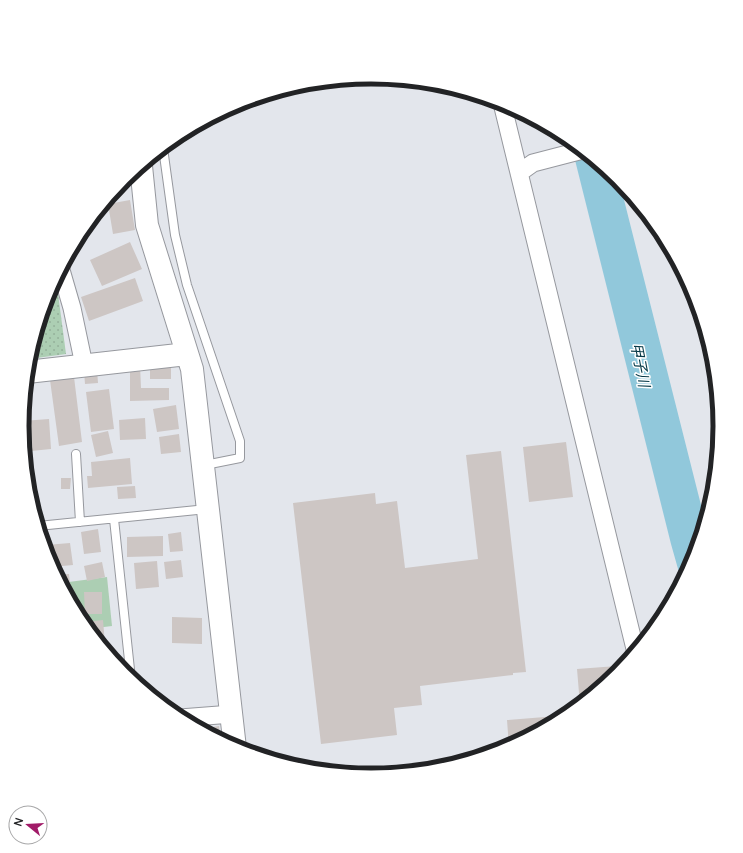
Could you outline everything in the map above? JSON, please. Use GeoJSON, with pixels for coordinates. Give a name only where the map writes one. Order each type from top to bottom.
{"type":"FeatureCollection","features":[{"type":"Feature","properties":{"kind":"street"},"geometry":{"type":"LineString","coordinates":[[505,111],[526,168],[634,646]]}},
{"type":"Feature","properties":{"kind":"street"},"geometry":{"type":"LineString","coordinates":[[526,168],[576,152]]}},
{"type":"Feature","properties":{"kind":"street"},"geometry":{"type":"LineString","coordinates":[[141,174],[146,225],[192,369],[234,740]]}},
{"type":"Feature","properties":{"kind":"street"},"geometry":{"type":"LineString","coordinates":[[63,277],[72,308],[84,365]]}},
{"type":"Feature","properties":{"kind":"street"},"geometry":{"type":"LineString","coordinates":[[34,371],[187,354]]}},
{"type":"Feature","properties":{"kind":"street"},"geometry":{"type":"LineString","coordinates":[[191,717],[232,714]]}},
{"type":"Feature","properties":{"kind":"lane"},"geometry":{"type":"LineString","coordinates":[[164,154],[175,235],[187,285],[240,440],[240,458],[203,465]]}},
{"type":"Feature","properties":{"kind":"lane"},"geometry":{"type":"LineString","coordinates":[[76,454],[80,522]]}},
{"type":"Feature","properties":{"kind":"lane"},"geometry":{"type":"LineString","coordinates":[[44,526],[208,509]]}},
{"type":"Feature","properties":{"kind":"lane"},"geometry":{"type":"LineString","coordinates":[[114,519],[130,670]]}},
{"type":"Feature","properties":{"kind":"green space"},"geometry":{"type":"Polygon","coordinates":[[[57,290],[66,354],[36,358],[47,316],[57,290]]]}},
{"type":"Feature","properties":{"kind":"green space"},"geometry":{"type":"Polygon","coordinates":[[[107,577],[112,626],[95,628],[66,582],[107,577]]]}},
{"type":"Feature","properties":{"kind":"water","name":"甲子川"},"geometry":{"type":"Polygon","coordinates":[[[572,149],[597,169],[622,194],[703,510],[696,537],[680,576],[572,149]]]}},
{"type":"Feature","properties":{"kind":"building"},"geometry":{"type":"Polygon","coordinates":[[[130,200],[135,230],[113,234],[109,208],[112,203],[130,200]]]}},
{"type":"Feature","properties":{"kind":"building"},"geometry":{"type":"Polygon","coordinates":[[[130,242],[142,269],[102,286],[90,260],[130,242]]]}},
{"type":"Feature","properties":{"kind":"building"},"geometry":{"type":"Polygon","coordinates":[[[135,278],[143,301],[89,321],[81,297],[135,278]]]}},
{"type":"Feature","properties":{"kind":"building"},"geometry":{"type":"Polygon","coordinates":[[[150,363],[171,363],[171,379],[150,379],[150,363]]]}},
{"type":"Feature","properties":{"kind":"building"},"geometry":{"type":"Polygon","coordinates":[[[140,365],[141,388],[169,388],[169,400],[130,401],[130,366],[140,365]]]}},
{"type":"Feature","properties":{"kind":"building"},"geometry":{"type":"Polygon","coordinates":[[[97,370],[98,383],[85,384],[84,371],[97,370]]]}},
{"type":"Feature","properties":{"kind":"building"},"geometry":{"type":"Polygon","coordinates":[[[74,377],[82,442],[59,446],[50,380],[74,377]]]}},
{"type":"Feature","properties":{"kind":"building"},"geometry":{"type":"Polygon","coordinates":[[[109,389],[114,429],[91,432],[86,392],[109,389]]]}},
{"type":"Feature","properties":{"kind":"building"},"geometry":{"type":"Polygon","coordinates":[[[176,405],[179,429],[157,432],[153,409],[176,405]]]}},
{"type":"Feature","properties":{"kind":"building"},"geometry":{"type":"Polygon","coordinates":[[[145,418],[146,439],[120,440],[119,420],[145,418]]]}},
{"type":"Feature","properties":{"kind":"building"},"geometry":{"type":"Polygon","coordinates":[[[49,419],[51,449],[31,451],[29,421],[49,419]]]}},
{"type":"Feature","properties":{"kind":"building"},"geometry":{"type":"Polygon","coordinates":[[[108,431],[113,453],[96,457],[91,435],[108,431]]]}},
{"type":"Feature","properties":{"kind":"building"},"geometry":{"type":"Polygon","coordinates":[[[179,434],[181,452],[161,454],[159,437],[179,434]]]}},
{"type":"Feature","properties":{"kind":"building"},"geometry":{"type":"Polygon","coordinates":[[[566,442],[573,497],[529,502],[523,447],[566,442]]]}},
{"type":"Feature","properties":{"kind":"building"},"geometry":{"type":"Polygon","coordinates":[[[501,451],[526,672],[513,673],[513,675],[420,686],[422,705],[394,708],[397,735],[321,744],[293,503],[375,493],[376,504],[397,501],[405,568],[478,559],[466,455],[501,451]]]}},
{"type":"Feature","properties":{"kind":"building"},"geometry":{"type":"Polygon","coordinates":[[[130,458],[132,484],[88,488],[87,476],[92,476],[91,462],[130,458]]]}},
{"type":"Feature","properties":{"kind":"building"},"geometry":{"type":"Polygon","coordinates":[[[61,478],[71,478],[70,489],[61,489],[61,478]]]}},
{"type":"Feature","properties":{"kind":"building"},"geometry":{"type":"Polygon","coordinates":[[[135,486],[136,498],[118,499],[117,487],[135,486]]]}},
{"type":"Feature","properties":{"kind":"building"},"geometry":{"type":"Polygon","coordinates":[[[98,529],[101,552],[84,554],[81,532],[98,529]]]}},
{"type":"Feature","properties":{"kind":"building"},"geometry":{"type":"Polygon","coordinates":[[[181,532],[183,551],[170,552],[168,534],[181,532]]]}},
{"type":"Feature","properties":{"kind":"building"},"geometry":{"type":"Polygon","coordinates":[[[163,536],[163,556],[127,557],[127,537],[163,536]]]}},
{"type":"Feature","properties":{"kind":"building"},"geometry":{"type":"Polygon","coordinates":[[[70,543],[73,565],[59,566],[50,545],[70,543]]]}},
{"type":"Feature","properties":{"kind":"building"},"geometry":{"type":"Polygon","coordinates":[[[181,560],[183,577],[166,579],[164,562],[181,560]]]}},
{"type":"Feature","properties":{"kind":"building"},"geometry":{"type":"Polygon","coordinates":[[[157,561],[159,587],[136,589],[134,563],[157,561]]]}},
{"type":"Feature","properties":{"kind":"building"},"geometry":{"type":"Polygon","coordinates":[[[102,562],[105,577],[87,581],[84,566],[102,562]]]}},
{"type":"Feature","properties":{"kind":"building"},"geometry":{"type":"Polygon","coordinates":[[[69,574],[71,590],[64,578],[62,575],[69,574]]]}},
{"type":"Feature","properties":{"kind":"building"},"geometry":{"type":"Polygon","coordinates":[[[84,592],[102,592],[102,614],[85,614],[84,592]]]}},
{"type":"Feature","properties":{"kind":"building"},"geometry":{"type":"Polygon","coordinates":[[[172,617],[202,618],[202,644],[172,643],[172,617]]]}},
{"type":"Feature","properties":{"kind":"building"},"geometry":{"type":"Polygon","coordinates":[[[103,620],[105,641],[100,635],[90,622],[103,620]]]}},
{"type":"Feature","properties":{"kind":"building"},"geometry":{"type":"Polygon","coordinates":[[[617,666],[579,698],[577,669],[617,666]]]}},
{"type":"Feature","properties":{"kind":"building"},"geometry":{"type":"Polygon","coordinates":[[[554,716],[509,741],[507,720],[554,716]]]}},
{"type":"Feature","properties":{"kind":"building"},"geometry":{"type":"Polygon","coordinates":[[[219,726],[220,734],[220,734],[208,728],[219,726]]]}}]}
